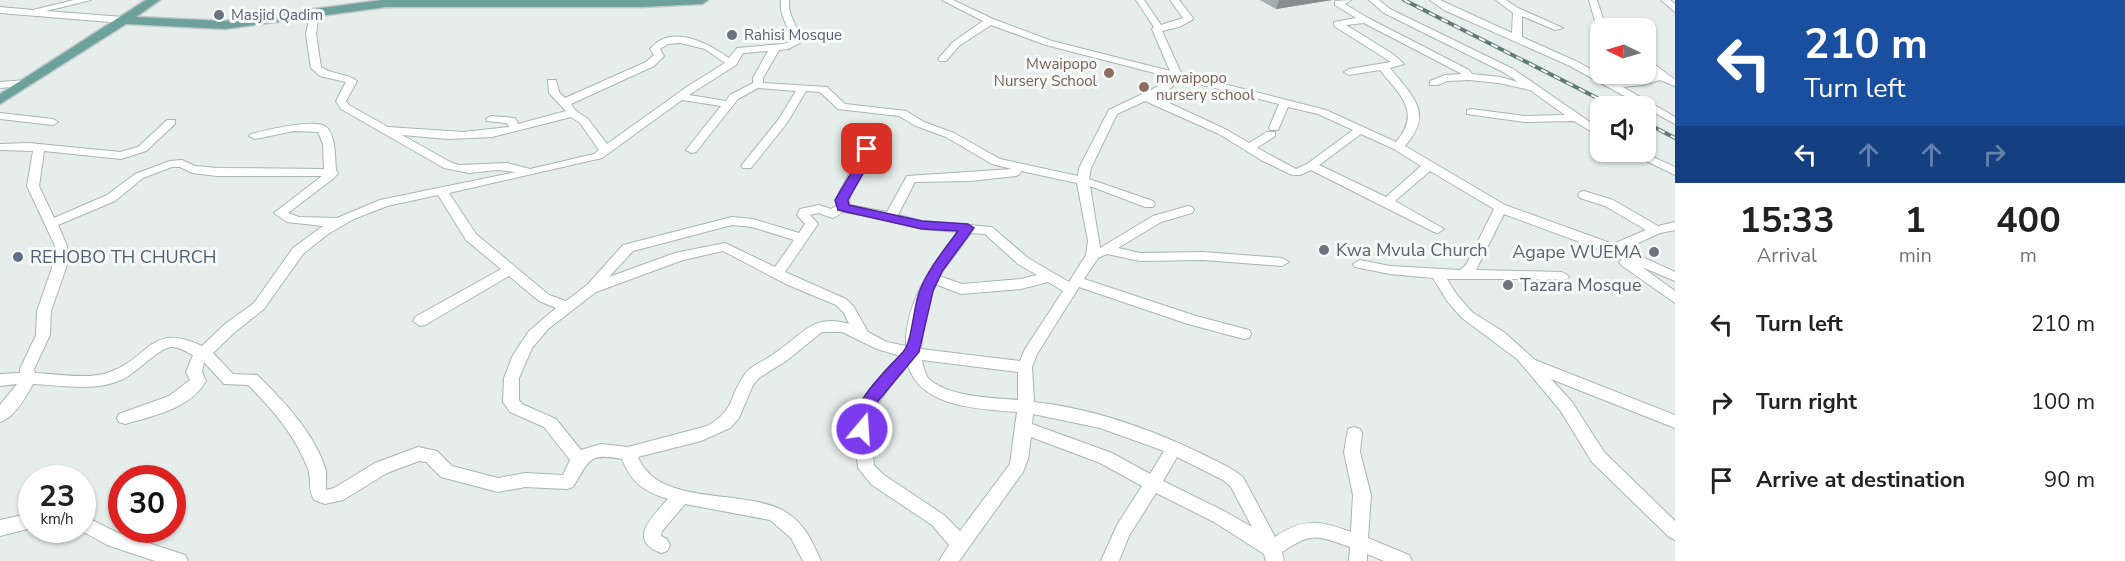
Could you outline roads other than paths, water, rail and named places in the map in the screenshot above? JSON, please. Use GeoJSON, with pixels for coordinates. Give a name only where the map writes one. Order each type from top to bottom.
{"type":"FeatureCollection","features":[{"type":"Feature","properties":{"kind":"main road"},"geometry":{"type":"LineString","coordinates":[[0,100],[154,0]]}},
{"type":"Feature","properties":{"kind":"main road"},"geometry":{"type":"LineString","coordinates":[[123,20],[225,25],[400,1],[702,0]]}},
{"type":"Feature","properties":{"kind":"street"},"geometry":{"type":"LineString","coordinates":[[24,12],[87,0]]}},
{"type":"Feature","properties":{"kind":"street"},"geometry":{"type":"LineString","coordinates":[[125,418],[174,400],[193,389],[198,381],[194,366],[202,354],[230,328],[259,306],[298,251],[339,222],[384,203],[589,159],[606,151],[680,97],[732,63],[740,50],[791,46],[796,37],[785,18],[785,0]]}},
{"type":"Feature","properties":{"kind":"street"},"geometry":{"type":"LineString","coordinates":[[946,0],[990,21],[1049,43],[1322,112],[1398,147],[1501,208],[1614,249],[1675,277]]}},
{"type":"Feature","properties":{"kind":"street"},"geometry":{"type":"LineString","coordinates":[[1139,0],[1158,27],[1157,32],[1177,75]]}},
{"type":"Feature","properties":{"kind":"street"},"geometry":{"type":"LineString","coordinates":[[1158,27],[1176,25],[1187,20],[1188,18],[1174,0]]}},
{"type":"Feature","properties":{"kind":"street"},"geometry":{"type":"LineString","coordinates":[[1347,0],[1338,3],[1365,20],[1465,72],[1469,77]]}},
{"type":"Feature","properties":{"kind":"street"},"geometry":{"type":"LineString","coordinates":[[1373,0],[1387,11],[1476,57],[1509,71],[1590,127]]}},
{"type":"Feature","properties":{"kind":"street"},"geometry":{"type":"LineString","coordinates":[[1434,0],[1590,72]]}},
{"type":"Feature","properties":{"kind":"street"},"geometry":{"type":"LineString","coordinates":[[1500,0],[1516,10],[1558,28]]}},
{"type":"Feature","properties":{"kind":"street"},"geometry":{"type":"LineString","coordinates":[[1593,0],[1597,18]]}},
{"type":"Feature","properties":{"kind":"street"},"geometry":{"type":"LineString","coordinates":[[1665,0],[1675,9]]}},
{"type":"Feature","properties":{"kind":"street"},"geometry":{"type":"LineString","coordinates":[[0,10],[123,20]]}},
{"type":"Feature","properties":{"kind":"street"},"geometry":{"type":"LineString","coordinates":[[1516,10],[1518,15],[1517,37]]}},
{"type":"Feature","properties":{"kind":"street"},"geometry":{"type":"LineString","coordinates":[[314,12],[311,34],[317,70],[326,75],[351,80],[351,86],[341,101],[342,105],[452,168],[468,169],[509,165],[529,173]]}},
{"type":"Feature","properties":{"kind":"street"},"geometry":{"type":"LineString","coordinates":[[1349,72],[1399,64],[1390,56],[1337,24],[1365,20]]}},
{"type":"Feature","properties":{"kind":"street"},"geometry":{"type":"LineString","coordinates":[[943,59],[956,44],[990,21]]}},
{"type":"Feature","properties":{"kind":"street"},"geometry":{"type":"LineString","coordinates":[[563,103],[647,66],[659,56],[655,49],[657,46],[672,39],[705,46],[732,63]]}},
{"type":"Feature","properties":{"kind":"street"},"geometry":{"type":"LineString","coordinates":[[758,84],[758,78],[774,48]]}},
{"type":"Feature","properties":{"kind":"street"},"geometry":{"type":"LineString","coordinates":[[1384,68],[1410,104],[1416,117],[1414,127],[1398,147]]}},
{"type":"Feature","properties":{"kind":"street"},"geometry":{"type":"LineString","coordinates":[[1656,71],[1675,83]]}},
{"type":"Feature","properties":{"kind":"street"},"geometry":{"type":"LineString","coordinates":[[1656,76],[1675,71]]}},
{"type":"Feature","properties":{"kind":"street"},"geometry":{"type":"LineString","coordinates":[[1099,253],[1094,241],[1083,181],[1085,168],[1113,112],[1167,86],[1177,75]]}},
{"type":"Feature","properties":{"kind":"street"},"geometry":{"type":"LineString","coordinates":[[1434,83],[1445,78],[1469,77],[1500,80],[1535,89]]}},
{"type":"Feature","properties":{"kind":"street"},"geometry":{"type":"LineString","coordinates":[[552,82],[554,93],[584,121],[606,151]]}},
{"type":"Feature","properties":{"kind":"street"},"geometry":{"type":"LineString","coordinates":[[0,85],[27,83]]}},
{"type":"Feature","properties":{"kind":"street"},"geometry":{"type":"LineString","coordinates":[[692,150],[726,104],[740,92],[758,84],[803,88],[826,91],[838,105],[848,109],[902,113],[920,124],[950,135],[996,162],[1098,184],[1149,204]]}},
{"type":"Feature","properties":{"kind":"street"},"geometry":{"type":"LineString","coordinates":[[1614,84],[1675,121]]}},
{"type":"Feature","properties":{"kind":"street"},"geometry":{"type":"LineString","coordinates":[[747,166],[783,121],[803,88]]}},
{"type":"Feature","properties":{"kind":"street"},"geometry":{"type":"LineString","coordinates":[[680,97],[726,104]]}},
{"type":"Feature","properties":{"kind":"street"},"geometry":{"type":"LineString","coordinates":[[1146,97],[1209,124],[1296,173],[1311,166],[1360,130]]}},
{"type":"Feature","properties":{"kind":"street"},"geometry":{"type":"LineString","coordinates":[[1250,148],[1273,131],[1285,102]]}},
{"type":"Feature","properties":{"kind":"street"},"geometry":{"type":"LineString","coordinates":[[1471,112],[1513,118],[1576,118]]}},
{"type":"Feature","properties":{"kind":"street"},"geometry":{"type":"LineString","coordinates":[[381,129],[458,136],[515,129],[573,113]]}},
{"type":"Feature","properties":{"kind":"street"},"geometry":{"type":"LineString","coordinates":[[0,116],[52,122]]}},
{"type":"Feature","properties":{"kind":"street"},"geometry":{"type":"LineString","coordinates":[[1507,129],[1515,120],[1513,118]]}},
{"type":"Feature","properties":{"kind":"street"},"geometry":{"type":"LineString","coordinates":[[491,119],[510,119],[515,129]]}},
{"type":"Feature","properties":{"kind":"street"},"geometry":{"type":"LineString","coordinates":[[0,147],[38,147],[121,156],[142,149],[171,122]]}},
{"type":"Feature","properties":{"kind":"street"},"geometry":{"type":"LineString","coordinates":[[255,136],[294,128],[321,129],[329,144],[332,173],[325,181],[290,203],[280,213],[293,220],[339,222]]}},
{"type":"Feature","properties":{"kind":"street"},"geometry":{"type":"LineString","coordinates":[[0,416],[29,378],[29,362],[43,335],[44,311],[62,256],[61,246],[33,186],[38,147]]}},
{"type":"Feature","properties":{"kind":"street"},"geometry":{"type":"LineString","coordinates":[[843,208],[842,200],[866,158],[867,149]]}},
{"type":"Feature","properties":{"kind":"street"},"geometry":{"type":"LineString","coordinates":[[1656,162],[1675,171]]}},
{"type":"Feature","properties":{"kind":"street"},"geometry":{"type":"LineString","coordinates":[[50,224],[111,198],[145,172],[170,164],[182,163],[192,170],[217,172],[332,173]]}},
{"type":"Feature","properties":{"kind":"street"},"geometry":{"type":"LineString","coordinates":[[1311,166],[1369,195],[1388,201],[1438,229]]}},
{"type":"Feature","properties":{"kind":"street"},"geometry":{"type":"LineString","coordinates":[[1388,201],[1428,166]]}},
{"type":"Feature","properties":{"kind":"street"},"geometry":{"type":"LineString","coordinates":[[891,216],[911,179],[1037,171]]}},
{"type":"Feature","properties":{"kind":"street"},"geometry":{"type":"LineString","coordinates":[[441,190],[471,237],[544,297],[568,308]]}},
{"type":"Feature","properties":{"kind":"street"},"geometry":{"type":"LineString","coordinates":[[1584,195],[1609,203],[1656,230]]}},
{"type":"Feature","properties":{"kind":"street"},"geometry":{"type":"LineString","coordinates":[[778,273],[812,224],[802,215],[804,212],[819,209],[833,213],[838,208],[843,208],[891,216],[922,225],[992,232],[1023,261],[1050,277],[1244,334]]}},
{"type":"Feature","properties":{"kind":"street"},"geometry":{"type":"LineString","coordinates":[[1465,273],[1478,255],[1501,208]]}},
{"type":"Feature","properties":{"kind":"street"},"geometry":{"type":"LineString","coordinates":[[948,561],[1017,466],[1026,406],[1025,368],[1030,353],[1072,285],[1099,253],[1157,219],[1188,210]]}},
{"type":"Feature","properties":{"kind":"street"},"geometry":{"type":"LineString","coordinates":[[579,460],[550,423],[516,408],[511,402],[509,394],[512,371],[527,345],[542,327],[591,289],[618,255],[628,248],[708,226],[742,221],[801,238]]}},
{"type":"Feature","properties":{"kind":"street"},"geometry":{"type":"LineString","coordinates":[[1614,249],[1656,230],[1675,226]]}},
{"type":"Feature","properties":{"kind":"street"},"geometry":{"type":"LineString","coordinates":[[968,228],[932,278],[922,302],[912,352],[922,381],[942,393],[983,403],[1056,411],[1141,435],[1174,448],[1228,475],[1237,482],[1274,555]]}},
{"type":"Feature","properties":{"kind":"street"},"geometry":{"type":"LineString","coordinates":[[1586,238],[1618,256],[1675,298]]}},
{"type":"Feature","properties":{"kind":"street"},"geometry":{"type":"LineString","coordinates":[[591,289],[651,265],[717,247],[732,249],[849,307],[861,334]]}},
{"type":"Feature","properties":{"kind":"street"},"geometry":{"type":"LineString","coordinates":[[1099,253],[1140,257],[1203,256],[1282,262]]}},
{"type":"Feature","properties":{"kind":"street"},"geometry":{"type":"LineString","coordinates":[[1360,264],[1390,270],[1437,274],[1562,276]]}},
{"type":"Feature","properties":{"kind":"street"},"geometry":{"type":"LineString","coordinates":[[420,321],[511,269]]}},
{"type":"Feature","properties":{"kind":"street"},"geometry":{"type":"LineString","coordinates":[[1437,274],[1452,298],[1467,315],[1515,347],[1571,413],[1598,457],[1675,532]]}},
{"type":"Feature","properties":{"kind":"street"},"geometry":{"type":"LineString","coordinates":[[932,278],[961,289],[1021,284],[1050,277]]}},
{"type":"Feature","properties":{"kind":"street"},"geometry":{"type":"LineString","coordinates":[[0,380],[111,378],[170,342],[202,354],[218,364],[230,380],[252,379],[293,424],[313,460],[318,473],[317,488],[320,495],[325,497],[336,495],[381,468],[418,454],[431,456],[447,472],[498,485],[525,480],[567,482],[579,460],[598,451],[618,451],[627,454],[722,425],[730,420],[752,376],[783,356],[817,328],[824,326],[841,326],[880,344],[912,352],[1025,368]]}},
{"type":"Feature","properties":{"kind":"street"},"geometry":{"type":"LineString","coordinates":[[912,352],[889,376],[865,411],[862,422],[866,468],[878,480],[938,520],[960,544]]}},
{"type":"Feature","properties":{"kind":"street"},"geometry":{"type":"LineString","coordinates":[[1528,363],[1675,422]]}},
{"type":"Feature","properties":{"kind":"street"},"geometry":{"type":"LineString","coordinates":[[1023,428],[1106,458],[1220,517],[1274,555]]}},
{"type":"Feature","properties":{"kind":"street"},"geometry":{"type":"LineString","coordinates":[[1354,433],[1352,452],[1362,495],[1358,561]]}},
{"type":"Feature","properties":{"kind":"street"},"geometry":{"type":"LineString","coordinates":[[1110,561],[1114,547],[1128,521],[1174,448]]}},
{"type":"Feature","properties":{"kind":"street"},"geometry":{"type":"LineString","coordinates":[[627,454],[639,477],[648,483],[682,496],[773,513],[784,519],[795,527],[812,561]]}},
{"type":"Feature","properties":{"kind":"street"},"geometry":{"type":"LineString","coordinates":[[661,545],[652,539],[653,530],[682,496]]}},
{"type":"Feature","properties":{"kind":"street"},"geometry":{"type":"LineString","coordinates":[[0,528],[18,524]]}},
{"type":"Feature","properties":{"kind":"street"},"geometry":{"type":"LineString","coordinates":[[1274,555],[1298,532],[1312,528],[1358,542],[1404,561]]}},
{"type":"Feature","properties":{"kind":"street"},"geometry":{"type":"LineString","coordinates":[[96,530],[113,539],[179,561]]}},
{"type":"Feature","properties":{"kind":"railway"},"geometry":{"type":"LineString","coordinates":[[1404,0],[1593,96]]}},
{"type":"Feature","properties":{"kind":"railway"},"geometry":{"type":"LineString","coordinates":[[1656,128],[1675,138]]}},
{"type":"Feature","properties":{"kind":"place","name":"Masjid Qadim"},"geometry":{"type":"Point","coordinates":[219,15]}},
{"type":"Feature","properties":{"kind":"place","name":"Rahisi Mosque"},"geometry":{"type":"Point","coordinates":[732,35]}},
{"type":"Feature","properties":{"kind":"place","name":"Mwaipopo Nursery School"},"geometry":{"type":"Point","coordinates":[1109,73]}},
{"type":"Feature","properties":{"kind":"place","name":"mwaipopo nursery school"},"geometry":{"type":"Point","coordinates":[1144,87]}},
{"type":"Feature","properties":{"kind":"place","name":"Kwa Mvula Church"},"geometry":{"type":"Point","coordinates":[1324,250]}},
{"type":"Feature","properties":{"kind":"place","name":"Agape WUEMA"},"geometry":{"type":"Point","coordinates":[1654,252]}},
{"type":"Feature","properties":{"kind":"place","name":"REHOBO TH CHURCH"},"geometry":{"type":"Point","coordinates":[18,257]}},
{"type":"Feature","properties":{"kind":"place","name":"Tazara Mosque"},"geometry":{"type":"Point","coordinates":[1508,285]}}]}
